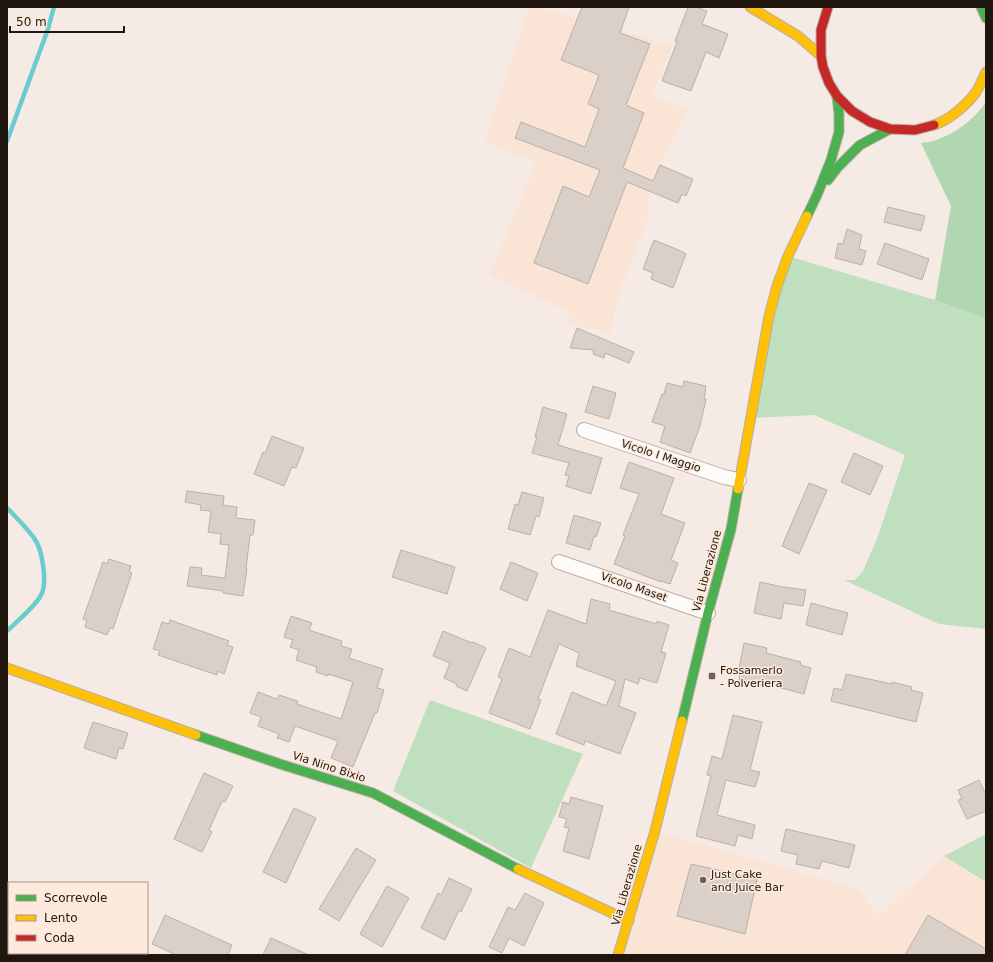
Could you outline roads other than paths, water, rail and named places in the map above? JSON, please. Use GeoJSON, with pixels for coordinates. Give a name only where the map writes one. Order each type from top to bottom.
{"type":"FeatureCollection","features":[{"type":"Feature","properties":{"kind":"main road"},"geometry":{"type":"LineString","coordinates":[[750,7],[798,36],[820,56]]}},
{"type":"Feature","properties":{"kind":"main road"},"geometry":{"type":"LineString","coordinates":[[828,7],[821,30],[820,56],[829,84],[837,96],[852,111],[870,122],[890,129],[915,130],[939,123],[960,110],[976,92],[986,72]]}},
{"type":"Feature","properties":{"kind":"main road"},"geometry":{"type":"LineString","coordinates":[[981,7],[986,18]]}},
{"type":"Feature","properties":{"kind":"main road","name":"Via Liberazione"},"geometry":{"type":"LineString","coordinates":[[618,955],[655,831],[708,613],[731,529],[769,316],[777,286],[788,256],[831,160],[839,132],[837,96]]}},
{"type":"Feature","properties":{"kind":"main road","name":"Via Liberazione"},"geometry":{"type":"LineString","coordinates":[[816,196],[838,167],[860,145],[890,129]]}},
{"type":"Feature","properties":{"kind":"main road","name":"Via Nino Bixio"},"geometry":{"type":"LineString","coordinates":[[7,668],[280,764],[373,793],[530,875],[629,921]]}},
{"type":"Feature","properties":{"kind":"street","name":"Vicolo I Maggio"},"geometry":{"type":"LineString","coordinates":[[584,430],[724,477],[739,480]]}},
{"type":"Feature","properties":{"kind":"street","name":"Vicolo Maset"},"geometry":{"type":"LineString","coordinates":[[559,562],[708,613]]}},
{"type":"Feature","properties":{"kind":"waterway"},"geometry":{"type":"LineString","coordinates":[[7,141],[48,29],[54,7]]}},
{"type":"Feature","properties":{"kind":"waterway"},"geometry":{"type":"LineString","coordinates":[[7,508],[28,530],[37,543],[42,557],[44,574],[43,590],[41,595],[30,609],[7,631]]}},
{"type":"Feature","properties":{"kind":"place","name":"Fossamerlo - Polveriera"},"geometry":{"type":"Point","coordinates":[712,676]}},
{"type":"Feature","properties":{"kind":"place","name":"Just Cake and Juice Bar"},"geometry":{"type":"Point","coordinates":[703,880]}}]}
